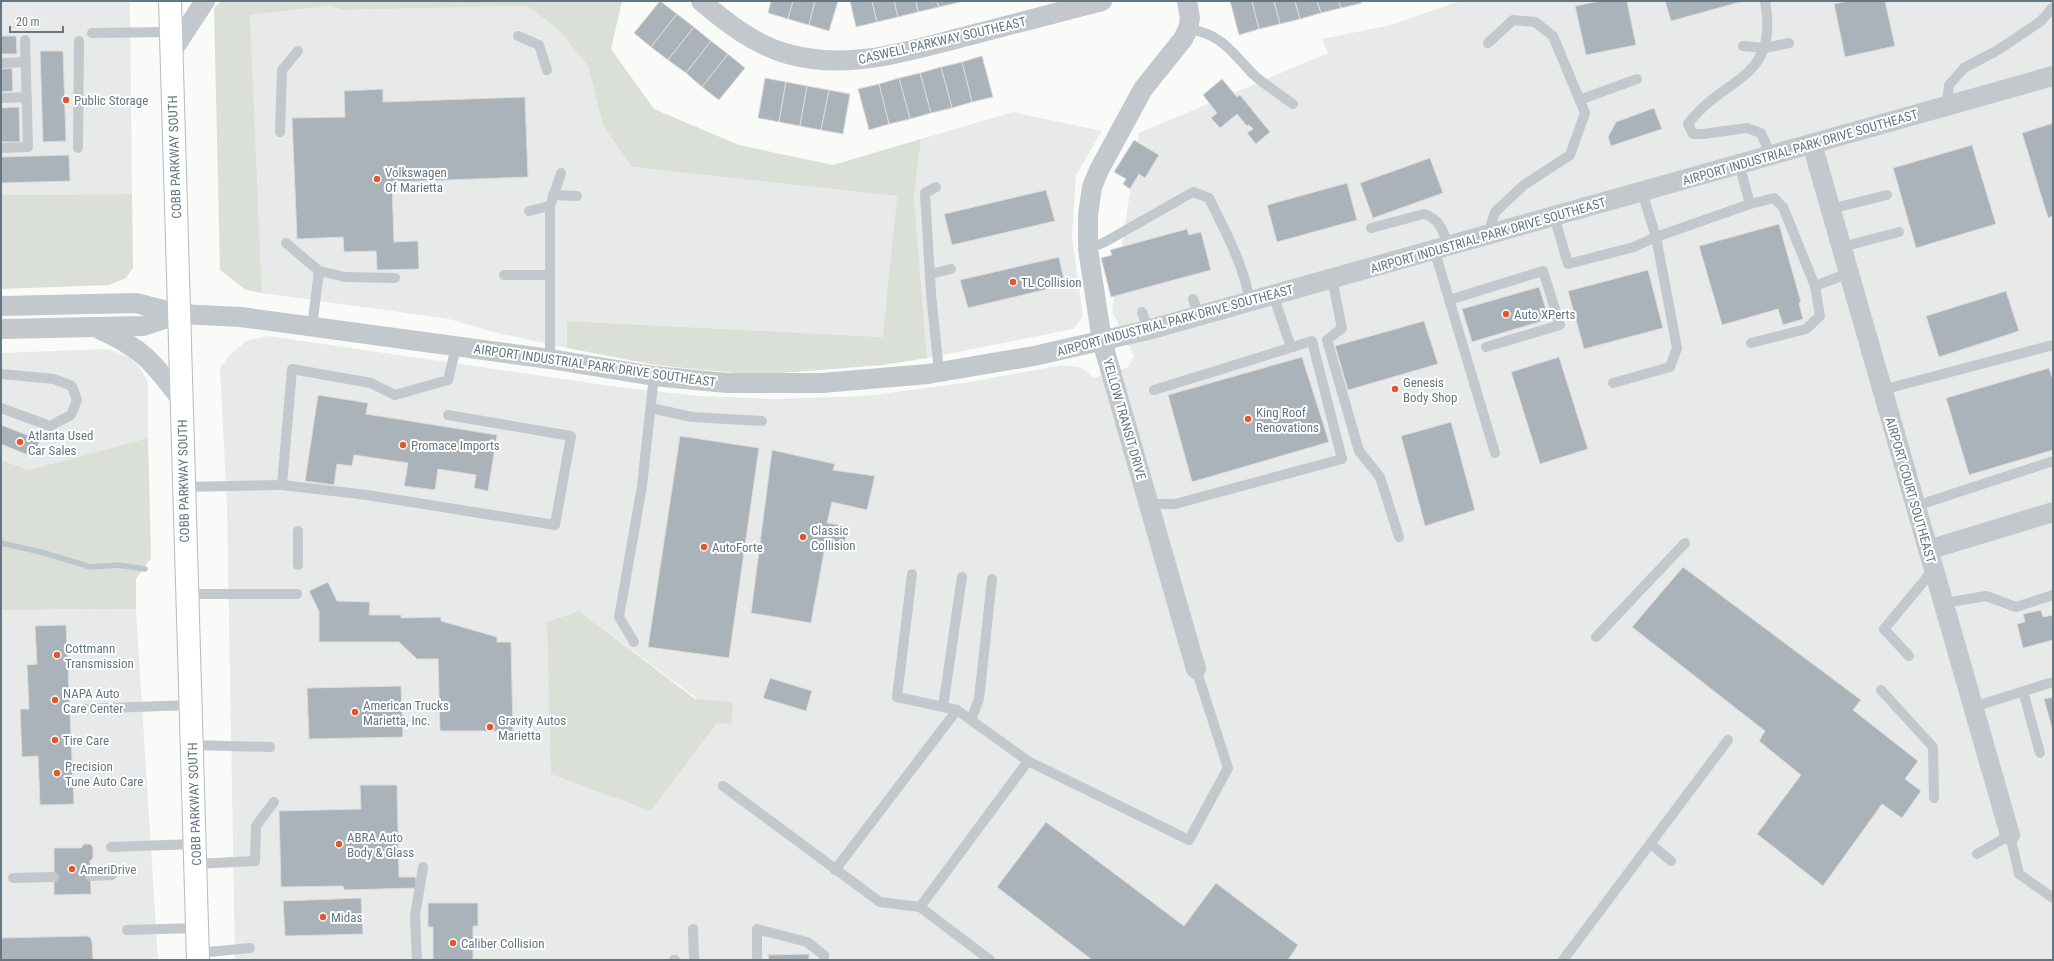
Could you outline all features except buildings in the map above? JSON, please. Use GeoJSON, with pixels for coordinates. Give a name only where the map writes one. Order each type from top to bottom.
{"type":"FeatureCollection","features":[{"type":"Feature","properties":{"kind":"main road","name":"COBB PARKWAY SOUTH"},"geometry":{"type":"LineString","coordinates":[[170,1],[186,594],[191,705],[198,956]]}},
{"type":"Feature","properties":{"kind":"street"},"geometry":{"type":"LineString","coordinates":[[171,41],[205,1]]}},
{"type":"Feature","properties":{"kind":"street","name":"CASWELL PARKWAY SOUTHEAST"},"geometry":{"type":"LineString","coordinates":[[700,1],[739,31],[764,45],[788,54],[808,58],[851,62],[910,50],[1102,1]]}},
{"type":"Feature","properties":{"kind":"street","name":"YELLOW TRANSIT DRIVE"},"geometry":{"type":"LineString","coordinates":[[1187,1],[1190,18],[1188,29],[1178,48],[1143,90],[1099,170],[1092,187],[1088,215],[1088,249],[1102,342],[1196,669]]}},
{"type":"Feature","properties":{"kind":"street","name":"AIRPORT INDUSTRIAL PARK DRIVE SOUTHEAST"},"geometry":{"type":"LineString","coordinates":[[179,314],[241,317],[550,359],[654,376],[727,383],[822,383],[939,372],[1034,356],[1102,342],[1145,321],[1196,307],[1250,302],[2053,76]]}},
{"type":"Feature","properties":{"kind":"street","name":"AIRPORT COURT SOUTHEAST"},"geometry":{"type":"LineString","coordinates":[[1812,144],[2010,835]]}},
{"type":"Feature","properties":{"kind":"street"},"geometry":{"type":"LineString","coordinates":[[1,306],[136,302],[179,314]]}},
{"type":"Feature","properties":{"kind":"street"},"geometry":{"type":"LineString","coordinates":[[1,329],[143,326],[179,314]]}},
{"type":"Feature","properties":{"kind":"street"},"geometry":{"type":"LineString","coordinates":[[95,328],[118,338],[140,351],[154,364],[181,399]]}},
{"type":"Feature","properties":{"kind":"street"},"geometry":{"type":"LineString","coordinates":[[1928,550],[2053,512]]}},
{"type":"Feature","properties":{"kind":"lane"},"geometry":{"type":"LineString","coordinates":[[1765,1],[1768,18],[1765,48],[1749,73],[1696,113],[1688,124],[1693,134],[1747,128],[1761,133],[1771,156]]}},
{"type":"Feature","properties":{"kind":"lane"},"geometry":{"type":"LineString","coordinates":[[1947,105],[1948,85],[1964,68],[1998,50],[2042,21],[2053,7]]}},
{"type":"Feature","properties":{"kind":"lane"},"geometry":{"type":"LineString","coordinates":[[1488,44],[1513,20],[1535,22],[1553,36],[1585,113],[1570,155],[1524,185],[1495,212],[1488,234]]}},
{"type":"Feature","properties":{"kind":"lane"},"geometry":{"type":"LineString","coordinates":[[1188,29],[1206,31],[1223,43],[1257,77],[1292,104]]}},
{"type":"Feature","properties":{"kind":"lane"},"geometry":{"type":"LineString","coordinates":[[92,33],[171,41]]}},
{"type":"Feature","properties":{"kind":"lane"},"geometry":{"type":"LineString","coordinates":[[518,36],[539,45],[547,70]]}},
{"type":"Feature","properties":{"kind":"lane"},"geometry":{"type":"LineString","coordinates":[[1,148],[28,147],[25,40]]}},
{"type":"Feature","properties":{"kind":"lane"},"geometry":{"type":"LineString","coordinates":[[78,148],[79,41]]}},
{"type":"Feature","properties":{"kind":"lane"},"geometry":{"type":"LineString","coordinates":[[1742,46],[1765,48],[1789,43]]}},
{"type":"Feature","properties":{"kind":"lane"},"geometry":{"type":"LineString","coordinates":[[280,132],[282,70],[298,51]]}},
{"type":"Feature","properties":{"kind":"lane"},"geometry":{"type":"LineString","coordinates":[[1,63],[25,62]]}},
{"type":"Feature","properties":{"kind":"lane"},"geometry":{"type":"LineString","coordinates":[[1579,100],[1637,79]]}},
{"type":"Feature","properties":{"kind":"lane"},"geometry":{"type":"LineString","coordinates":[[1,98],[27,97]]}},
{"type":"Feature","properties":{"kind":"lane"},"geometry":{"type":"LineString","coordinates":[[1739,164],[1750,204]]}},
{"type":"Feature","properties":{"kind":"lane"},"geometry":{"type":"LineString","coordinates":[[550,359],[550,206],[561,173]]}},
{"type":"Feature","properties":{"kind":"lane"},"geometry":{"type":"LineString","coordinates":[[936,187],[925,193],[930,274],[939,372]]}},
{"type":"Feature","properties":{"kind":"lane"},"geometry":{"type":"LineString","coordinates":[[1088,249],[1105,242],[1193,192],[1209,198],[1234,249],[1248,286],[1250,302]]}},
{"type":"Feature","properties":{"kind":"lane"},"geometry":{"type":"LineString","coordinates":[[1613,384],[1670,367],[1678,348],[1656,237],[1642,192]]}},
{"type":"Feature","properties":{"kind":"lane"},"geometry":{"type":"LineString","coordinates":[[1830,209],[1887,195]]}},
{"type":"Feature","properties":{"kind":"lane"},"geometry":{"type":"LineString","coordinates":[[554,196],[577,196]]}},
{"type":"Feature","properties":{"kind":"lane"},"geometry":{"type":"LineString","coordinates":[[1554,216],[1568,264],[1634,247],[1656,237],[1750,204],[1774,198],[1784,207],[1815,286],[1820,316],[1806,329],[1751,343]]}},
{"type":"Feature","properties":{"kind":"lane"},"geometry":{"type":"LineString","coordinates":[[529,211],[550,206]]}},
{"type":"Feature","properties":{"kind":"lane"},"geometry":{"type":"LineString","coordinates":[[1371,228],[1424,214],[1432,216],[1441,225],[1441,247],[1449,300],[1495,453]]}},
{"type":"Feature","properties":{"kind":"lane"},"geometry":{"type":"LineString","coordinates":[[1842,247],[1900,232]]}},
{"type":"Feature","properties":{"kind":"lane"},"geometry":{"type":"LineString","coordinates":[[286,243],[319,270],[345,277],[395,278]]}},
{"type":"Feature","properties":{"kind":"lane"},"geometry":{"type":"LineString","coordinates":[[930,274],[951,269]]}},
{"type":"Feature","properties":{"kind":"lane"},"geometry":{"type":"LineString","coordinates":[[312,326],[319,270]]}},
{"type":"Feature","properties":{"kind":"lane"},"geometry":{"type":"LineString","coordinates":[[1449,300],[1544,272],[1560,325],[1486,347]]}},
{"type":"Feature","properties":{"kind":"lane"},"geometry":{"type":"LineString","coordinates":[[1815,286],[1849,273]]}},
{"type":"Feature","properties":{"kind":"lane"},"geometry":{"type":"LineString","coordinates":[[504,275],[550,275]]}},
{"type":"Feature","properties":{"kind":"lane"},"geometry":{"type":"LineString","coordinates":[[1332,279],[1342,328],[1327,340],[1359,451],[1380,477],[1399,537]]}},
{"type":"Feature","properties":{"kind":"lane"},"geometry":{"type":"LineString","coordinates":[[1273,295],[1291,347]]}},
{"type":"Feature","properties":{"kind":"lane"},"geometry":{"type":"LineString","coordinates":[[1149,504],[1175,504],[1342,459],[1312,341],[1154,390]]}},
{"type":"Feature","properties":{"kind":"lane"},"geometry":{"type":"LineString","coordinates":[[1882,390],[2053,345]]}},
{"type":"Feature","properties":{"kind":"lane"},"geometry":{"type":"LineString","coordinates":[[282,485],[292,369],[371,383],[395,395],[448,380],[456,347]]}},
{"type":"Feature","properties":{"kind":"lane"},"geometry":{"type":"LineString","coordinates":[[1,374],[54,379],[72,386],[76,400],[71,415],[50,426],[1,408]]}},
{"type":"Feature","properties":{"kind":"lane"},"geometry":{"type":"LineString","coordinates":[[634,642],[619,617],[642,486],[654,376]]}},
{"type":"Feature","properties":{"kind":"lane"},"geometry":{"type":"LineString","coordinates":[[651,408],[692,417],[762,421]]}},
{"type":"Feature","properties":{"kind":"lane"},"geometry":{"type":"LineString","coordinates":[[184,488],[282,485],[366,495],[556,525],[571,436],[448,415]]}},
{"type":"Feature","properties":{"kind":"lane"},"geometry":{"type":"LineString","coordinates":[[1916,506],[2053,461]]}},
{"type":"Feature","properties":{"kind":"lane"},"geometry":{"type":"LineString","coordinates":[[298,531],[298,565]]}},
{"type":"Feature","properties":{"kind":"lane"},"geometry":{"type":"LineString","coordinates":[[1596,637],[1685,543]]}},
{"type":"Feature","properties":{"kind":"lane"},"geometry":{"type":"LineString","coordinates":[[1909,656],[1884,629],[1934,569]]}},
{"type":"Feature","properties":{"kind":"lane"},"geometry":{"type":"LineString","coordinates":[[912,574],[897,697],[957,710],[1028,761],[1189,840],[1228,768],[1196,669]]}},
{"type":"Feature","properties":{"kind":"lane"},"geometry":{"type":"LineString","coordinates":[[943,707],[962,577]]}},
{"type":"Feature","properties":{"kind":"lane"},"geometry":{"type":"LineString","coordinates":[[971,720],[978,699],[992,579]]}},
{"type":"Feature","properties":{"kind":"lane"},"geometry":{"type":"LineString","coordinates":[[186,594],[297,594]]}},
{"type":"Feature","properties":{"kind":"lane"},"geometry":{"type":"LineString","coordinates":[[1944,603],[1986,596],[2016,607],[2053,595]]}},
{"type":"Feature","properties":{"kind":"lane"},"geometry":{"type":"LineString","coordinates":[[1973,707],[2053,682]]}},
{"type":"Feature","properties":{"kind":"lane"},"geometry":{"type":"LineString","coordinates":[[1881,690],[1933,747],[1934,798]]}},
{"type":"Feature","properties":{"kind":"lane"},"geometry":{"type":"LineString","coordinates":[[2023,691],[2040,753]]}},
{"type":"Feature","properties":{"kind":"lane"},"geometry":{"type":"LineString","coordinates":[[80,709],[191,705]]}},
{"type":"Feature","properties":{"kind":"lane"},"geometry":{"type":"LineString","coordinates":[[835,870],[957,710]]}},
{"type":"Feature","properties":{"kind":"lane"},"geometry":{"type":"LineString","coordinates":[[1563,960],[1728,740]]}},
{"type":"Feature","properties":{"kind":"lane"},"geometry":{"type":"LineString","coordinates":[[192,745],[270,747]]}},
{"type":"Feature","properties":{"kind":"lane"},"geometry":{"type":"LineString","coordinates":[[920,907],[1028,761]]}},
{"type":"Feature","properties":{"kind":"lane"},"geometry":{"type":"LineString","coordinates":[[723,786],[880,902],[920,907],[990,960]]}},
{"type":"Feature","properties":{"kind":"lane"},"geometry":{"type":"LineString","coordinates":[[111,847],[255,861],[256,826],[274,802]]}},
{"type":"Feature","properties":{"kind":"lane"},"geometry":{"type":"LineString","coordinates":[[1977,854],[2010,835],[2019,874],[2053,898]]}},
{"type":"Feature","properties":{"kind":"lane"},"geometry":{"type":"LineString","coordinates":[[1651,844],[1671,861]]}},
{"type":"Feature","properties":{"kind":"lane"},"geometry":{"type":"LineString","coordinates":[[417,960],[415,916],[423,867]]}},
{"type":"Feature","properties":{"kind":"lane"},"geometry":{"type":"LineString","coordinates":[[90,876],[112,875]]}},
{"type":"Feature","properties":{"kind":"lane"},"geometry":{"type":"LineString","coordinates":[[13,878],[54,877]]}},
{"type":"Feature","properties":{"kind":"lane"},"geometry":{"type":"LineString","coordinates":[[127,930],[197,928]]}},
{"type":"Feature","properties":{"kind":"lane"},"geometry":{"type":"LineString","coordinates":[[757,960],[757,929],[807,942],[824,955],[824,960]]}},
{"type":"Feature","properties":{"kind":"lane"},"geometry":{"type":"LineString","coordinates":[[693,930],[694,960]]}},
{"type":"Feature","properties":{"kind":"lane"},"geometry":{"type":"LineString","coordinates":[[198,956],[250,948]]}},
{"type":"Feature","properties":{"kind":"shaded area","name":"Public Storage"},"geometry":{"type":"Polygon","coordinates":[[[1,1],[130,1],[132,194],[1,195],[1,1]]]}},
{"type":"Feature","properties":{"kind":"shaded area"},"geometry":{"type":"Polygon","coordinates":[[[222,1],[622,1],[611,49],[654,109],[739,145],[833,165],[921,139],[914,197],[927,358],[883,365],[756,375],[655,365],[567,348],[567,321],[883,337],[897,196],[632,167],[603,126],[588,66],[557,28],[527,6],[341,10],[331,6],[250,15],[262,293],[246,290],[220,270],[214,8],[222,1]]]}},
{"type":"Feature","properties":{"kind":"shaded area"},"geometry":{"type":"Polygon","coordinates":[[[1460,1],[2053,1],[2053,960],[235,960],[227,506],[220,368],[229,356],[246,341],[268,336],[618,387],[699,396],[774,399],[865,396],[964,383],[1062,365],[1079,367],[1087,371],[1094,378],[1128,367],[1134,356],[1112,311],[1139,133],[1328,53],[1322,39],[1391,25],[1460,1]],[[579,611],[651,811],[717,722],[731,724],[579,611]]]}},
{"type":"Feature","properties":{"kind":"shaded area"},"geometry":{"type":"Polygon","coordinates":[[[331,6],[342,10],[527,6],[557,28],[588,66],[603,126],[632,167],[897,196],[884,337],[567,321],[567,348],[497,333],[449,319],[262,293],[250,15],[331,6]]]}},
{"type":"Feature","properties":{"kind":"shaded area"},"geometry":{"type":"Polygon","coordinates":[[[1013,112],[1102,131],[1076,175],[1072,237],[1083,316],[1073,329],[927,358],[914,197],[921,139],[1013,112]]]}},
{"type":"Feature","properties":{"kind":"shaded area"},"geometry":{"type":"Polygon","coordinates":[[[132,194],[133,268],[126,278],[109,285],[1,289],[1,195],[132,194]]]}},
{"type":"Feature","properties":{"kind":"shaded area"},"geometry":{"type":"Polygon","coordinates":[[[108,349],[129,357],[141,369],[148,383],[148,438],[29,470],[1,460],[1,353],[108,349]]]}},
{"type":"Feature","properties":{"kind":"shaded area"},"geometry":{"type":"Polygon","coordinates":[[[148,438],[151,558],[136,579],[136,609],[1,610],[1,460],[29,470],[148,438]]]}},
{"type":"Feature","properties":{"kind":"shaded area"},"geometry":{"type":"Polygon","coordinates":[[[136,609],[158,960],[1,960],[1,610],[136,609]]]}},
{"type":"Feature","properties":{"kind":"shaded area"},"geometry":{"type":"Polygon","coordinates":[[[579,611],[695,699],[733,702],[731,724],[717,723],[651,811],[551,774],[547,622],[579,611]]]}},
{"type":"Feature","properties":{"kind":"waterway"},"geometry":{"type":"LineString","coordinates":[[1,543],[41,552],[91,567],[118,565],[145,569]]}},
{"type":"Feature","properties":{"kind":"place","name":"Public Storage"},"geometry":{"type":"Point","coordinates":[66,100]}},
{"type":"Feature","properties":{"kind":"place","name":"Volkswagen Of Marietta"},"geometry":{"type":"Point","coordinates":[377,179]}},
{"type":"Feature","properties":{"kind":"place","name":"TL Collision"},"geometry":{"type":"Point","coordinates":[1013,282]}},
{"type":"Feature","properties":{"kind":"place","name":"Auto XPerts"},"geometry":{"type":"Point","coordinates":[1506,314]}},
{"type":"Feature","properties":{"kind":"place","name":"Genesis Body Shop"},"geometry":{"type":"Point","coordinates":[1395,389]}},
{"type":"Feature","properties":{"kind":"place","name":"King Roof Renovations"},"geometry":{"type":"Point","coordinates":[1248,419]}},
{"type":"Feature","properties":{"kind":"place","name":"Atlanta Used Car Sales"},"geometry":{"type":"Point","coordinates":[20,442]}},
{"type":"Feature","properties":{"kind":"place","name":"Promace Imports"},"geometry":{"type":"Point","coordinates":[403,445]}},
{"type":"Feature","properties":{"kind":"place","name":"Classic Collision"},"geometry":{"type":"Point","coordinates":[803,537]}},
{"type":"Feature","properties":{"kind":"place","name":"AutoForte"},"geometry":{"type":"Point","coordinates":[704,547]}},
{"type":"Feature","properties":{"kind":"place","name":"Cottmann Transmission"},"geometry":{"type":"Point","coordinates":[57,655]}},
{"type":"Feature","properties":{"kind":"place","name":"NAPA Auto Care Center"},"geometry":{"type":"Point","coordinates":[55,700]}},
{"type":"Feature","properties":{"kind":"place","name":"American Trucks Marietta, Inc."},"geometry":{"type":"Point","coordinates":[355,712]}},
{"type":"Feature","properties":{"kind":"place","name":"Gravity Autos Marietta"},"geometry":{"type":"Point","coordinates":[490,727]}},
{"type":"Feature","properties":{"kind":"place","name":"Tire Care"},"geometry":{"type":"Point","coordinates":[55,740]}},
{"type":"Feature","properties":{"kind":"place","name":"Precision Tune Auto Care"},"geometry":{"type":"Point","coordinates":[57,773]}},
{"type":"Feature","properties":{"kind":"place","name":"ABRA Auto Body & Glass"},"geometry":{"type":"Point","coordinates":[339,844]}},
{"type":"Feature","properties":{"kind":"place","name":"AmeriDrive"},"geometry":{"type":"Point","coordinates":[72,869]}},
{"type":"Feature","properties":{"kind":"place","name":"Midas"},"geometry":{"type":"Point","coordinates":[323,917]}},
{"type":"Feature","properties":{"kind":"place","name":"Caliber Collision"},"geometry":{"type":"Point","coordinates":[453,943]}}]}
